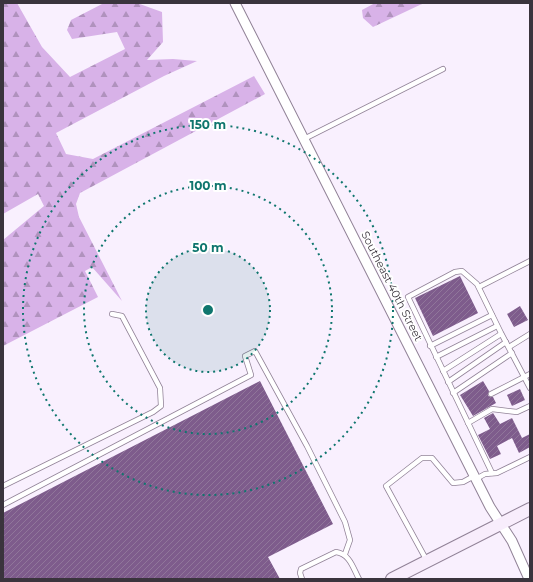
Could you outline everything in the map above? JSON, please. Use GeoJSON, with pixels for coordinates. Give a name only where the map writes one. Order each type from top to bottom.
{"type":"FeatureCollection","features":[{"type":"Feature","properties":{"kind":"main road"},"geometry":{"type":"LineString","coordinates":[[392,579],[530,510]]}},
{"type":"Feature","properties":{"kind":"street","name":"Southeast 40th Street"},"geometry":{"type":"LineString","coordinates":[[235,3],[475,478],[501,524],[512,540],[527,578]]}},
{"type":"Feature","properties":{"kind":"lane"},"geometry":{"type":"LineString","coordinates":[[304,139],[443,69]]}},
{"type":"Feature","properties":{"kind":"lane"},"geometry":{"type":"LineString","coordinates":[[479,287],[530,261]]}},
{"type":"Feature","properties":{"kind":"lane"},"geometry":{"type":"LineString","coordinates":[[492,473],[430,346],[408,297],[455,272],[462,271],[479,287],[501,334],[530,388]]}},
{"type":"Feature","properties":{"kind":"lane"},"geometry":{"type":"LineString","coordinates":[[3,486],[153,412],[161,406],[160,388],[154,375],[122,316],[112,314]]}},
{"type":"Feature","properties":{"kind":"lane"},"geometry":{"type":"LineString","coordinates":[[430,346],[492,315]]}},
{"type":"Feature","properties":{"kind":"lane"},"geometry":{"type":"LineString","coordinates":[[436,357],[497,326]]}},
{"type":"Feature","properties":{"kind":"lane"},"geometry":{"type":"LineString","coordinates":[[443,371],[501,334]]}},
{"type":"Feature","properties":{"kind":"lane"},"geometry":{"type":"LineString","coordinates":[[509,347],[530,334]]}},
{"type":"Feature","properties":{"kind":"lane"},"geometry":{"type":"LineString","coordinates":[[448,382],[506,342]]}},
{"type":"Feature","properties":{"kind":"lane"},"geometry":{"type":"LineString","coordinates":[[3,505],[251,375],[245,356],[255,351],[307,446],[345,522],[350,540],[345,554]]}},
{"type":"Feature","properties":{"kind":"lane"},"geometry":{"type":"LineString","coordinates":[[453,393],[512,353]]}},
{"type":"Feature","properties":{"kind":"lane"},"geometry":{"type":"LineString","coordinates":[[491,394],[530,374]]}},
{"type":"Feature","properties":{"kind":"lane"},"geometry":{"type":"LineString","coordinates":[[468,423],[492,409],[517,412],[530,406]]}},
{"type":"Feature","properties":{"kind":"lane"},"geometry":{"type":"LineString","coordinates":[[427,561],[386,486],[422,458],[432,458],[453,483],[463,482],[492,473],[497,473],[530,457]]}},
{"type":"Feature","properties":{"kind":"lane"},"geometry":{"type":"LineString","coordinates":[[302,579],[300,573],[301,569],[336,552],[345,554],[359,579]]}},
{"type":"Feature","properties":{"kind":"green space"},"geometry":{"type":"Polygon","coordinates":[[[3,3],[17,3],[42,47],[70,77],[125,49],[117,32],[72,39],[67,30],[71,20],[104,3],[137,3],[162,12],[163,42],[147,60],[173,59],[197,61],[164,76],[56,133],[66,154],[93,159],[254,76],[265,94],[80,193],[76,204],[79,217],[122,301],[92,267],[85,271],[98,297],[3,346],[3,240],[44,206],[38,194],[3,214],[3,3]]]}},
{"type":"Feature","properties":{"kind":"green space"},"geometry":{"type":"Polygon","coordinates":[[[375,3],[424,3],[373,27],[363,18],[362,10],[375,3]]]}},
{"type":"Feature","properties":{"kind":"building"},"geometry":{"type":"Polygon","coordinates":[[[460,276],[478,313],[433,336],[415,298],[460,276]]]}},
{"type":"Feature","properties":{"kind":"building"},"geometry":{"type":"Polygon","coordinates":[[[520,306],[528,320],[514,327],[507,314],[520,306]]]}},
{"type":"Feature","properties":{"kind":"building"},"geometry":{"type":"Polygon","coordinates":[[[260,381],[333,524],[268,557],[280,579],[3,579],[3,513],[260,381]]]}},
{"type":"Feature","properties":{"kind":"building"},"geometry":{"type":"Polygon","coordinates":[[[483,381],[489,391],[488,396],[493,397],[496,403],[473,416],[460,395],[483,381]]]}},
{"type":"Feature","properties":{"kind":"building"},"geometry":{"type":"Polygon","coordinates":[[[520,389],[525,400],[512,406],[507,395],[520,389]]]}},
{"type":"Feature","properties":{"kind":"building"},"geometry":{"type":"Polygon","coordinates":[[[493,413],[500,424],[512,418],[522,438],[530,434],[530,447],[519,453],[512,438],[497,446],[501,454],[490,459],[478,435],[490,429],[484,418],[493,413]]]}}]}
